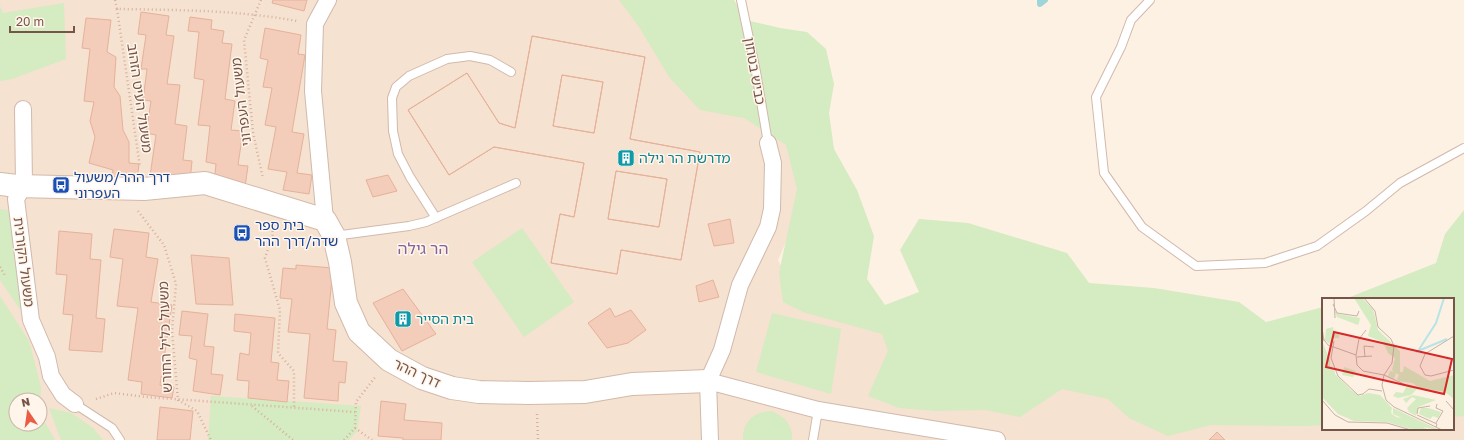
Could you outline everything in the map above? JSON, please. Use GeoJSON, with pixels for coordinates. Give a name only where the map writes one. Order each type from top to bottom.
{"type":"FeatureCollection","features":[{"type":"Feature","properties":{"kind":"street"},"geometry":{"type":"LineString","coordinates":[[0,184],[17,186],[144,189],[205,183],[270,203],[330,228],[313,91],[315,24],[328,0]]}},
{"type":"Feature","properties":{"kind":"street","name":"משעול הקורנית"},"geometry":{"type":"LineString","coordinates":[[23,109],[24,185],[16,199],[31,320],[47,357],[52,376],[63,394],[75,404]]}},
{"type":"Feature","properties":{"kind":"street"},"geometry":{"type":"LineString","coordinates":[[710,440],[708,382],[722,350],[740,285],[768,228],[772,209],[773,163],[768,143]]}},
{"type":"Feature","properties":{"kind":"street","name":"דרך ההר"},"geometry":{"type":"LineString","coordinates":[[330,228],[340,262],[346,303],[359,332],[388,360],[422,378],[452,388],[479,392],[536,393],[585,392],[632,384],[708,382]]}},
{"type":"Feature","properties":{"kind":"street"},"geometry":{"type":"LineString","coordinates":[[708,382],[818,410],[997,440]]}},
{"type":"Feature","properties":{"kind":"lane","name":"כביש בטחון"},"geometry":{"type":"LineString","coordinates":[[741,0],[756,72],[768,143]]}},
{"type":"Feature","properties":{"kind":"lane"},"geometry":{"type":"LineString","coordinates":[[1150,0],[1131,20],[1121,48],[1096,97],[1104,173],[1142,226],[1196,266],[1265,263],[1317,246],[1366,211],[1400,183],[1464,148]]}},
{"type":"Feature","properties":{"kind":"lane"},"geometry":{"type":"LineString","coordinates":[[436,218],[410,177],[398,154],[393,131],[392,98],[396,87],[408,76],[447,59],[470,56],[490,60],[511,72]]}},
{"type":"Feature","properties":{"kind":"lane"},"geometry":{"type":"LineString","coordinates":[[330,228],[409,226],[426,222],[516,183]]}},
{"type":"Feature","properties":{"kind":"lane"},"geometry":{"type":"LineString","coordinates":[[75,404],[112,428],[120,440]]}},
{"type":"Feature","properties":{"kind":"lane"},"geometry":{"type":"LineString","coordinates":[[813,440],[818,410]]}},
{"type":"Feature","properties":{"kind":"path","name":"משעול העיט הזהוב"},"geometry":{"type":"LineString","coordinates":[[115,0],[144,189]]}},
{"type":"Feature","properties":{"kind":"path","name":"משעול העפרוני"},"geometry":{"type":"LineString","coordinates":[[261,0],[244,40],[253,132],[260,167],[270,203],[273,234],[265,258],[280,310],[278,353],[294,371],[294,408]]}},
{"type":"Feature","properties":{"kind":"path"},"geometry":{"type":"LineString","coordinates":[[117,9],[199,11],[265,15],[315,24]]}},
{"type":"Feature","properties":{"kind":"path","name":"משעול כליל החורש"},"geometry":{"type":"LineString","coordinates":[[144,189],[137,210],[164,245],[176,284],[172,331],[178,400]]}},
{"type":"Feature","properties":{"kind":"path"},"geometry":{"type":"LineString","coordinates":[[344,440],[355,428],[356,402],[388,360]]}},
{"type":"Feature","properties":{"kind":"path"},"geometry":{"type":"LineString","coordinates":[[75,404],[114,393],[178,400],[356,412]]}},
{"type":"Feature","properties":{"kind":"path"},"geometry":{"type":"LineString","coordinates":[[536,393],[538,440]]}},
{"type":"Feature","properties":{"kind":"path"},"geometry":{"type":"LineString","coordinates":[[178,400],[197,411],[211,440]]}},
{"type":"Feature","properties":{"kind":"path"},"geometry":{"type":"LineString","coordinates":[[250,405],[293,440]]}},
{"type":"Feature","properties":{"kind":"path"},"geometry":{"type":"LineString","coordinates":[[355,428],[372,440]]}},
{"type":"Feature","properties":{"kind":"shaded area","name":"הר גילה"},"geometry":{"type":"Polygon","coordinates":[[[0,0],[645,0],[792,101],[802,205],[778,260],[798,299],[1322,363],[1322,430],[1454,430],[1454,379],[1464,380],[1464,440],[49,440],[44,432],[48,432],[48,392],[36,392],[0,314],[0,0]]]}},
{"type":"Feature","properties":{"kind":"green space"},"geometry":{"type":"Polygon","coordinates":[[[619,0],[734,0],[746,20],[780,28],[807,32],[826,49],[834,84],[829,113],[834,149],[857,190],[874,236],[867,279],[885,305],[919,292],[900,250],[919,219],[968,223],[1067,253],[1089,283],[1154,288],[1239,302],[1266,322],[1322,307],[1322,425],[1211,425],[1168,436],[1129,418],[1108,399],[1062,389],[1020,417],[985,410],[937,411],[899,408],[868,396],[888,351],[882,334],[803,312],[783,302],[779,273],[797,189],[786,145],[744,118],[700,110],[669,77],[639,27],[619,0]]]}},
{"type":"Feature","properties":{"kind":"green space"},"geometry":{"type":"Polygon","coordinates":[[[64,3],[66,59],[12,79],[0,81],[0,6],[3,13],[64,3]]]}},
{"type":"Feature","properties":{"kind":"green space"},"geometry":{"type":"Polygon","coordinates":[[[0,209],[16,212],[31,320],[19,308],[0,280],[0,209]]]}},
{"type":"Feature","properties":{"kind":"green space"},"geometry":{"type":"Polygon","coordinates":[[[1464,210],[1464,416],[1454,417],[1454,298],[1348,298],[1436,263],[1445,234],[1464,210]]]}},
{"type":"Feature","properties":{"kind":"green space"},"geometry":{"type":"Polygon","coordinates":[[[522,228],[574,302],[524,337],[472,262],[522,228]]]}},
{"type":"Feature","properties":{"kind":"green space"},"geometry":{"type":"Polygon","coordinates":[[[0,296],[29,341],[41,387],[41,392],[8,392],[8,432],[48,432],[48,428],[55,440],[0,440],[0,296]]]}},
{"type":"Feature","properties":{"kind":"green space"},"geometry":{"type":"Polygon","coordinates":[[[772,313],[841,329],[831,394],[756,372],[772,313]]]}},
{"type":"Feature","properties":{"kind":"green space"},"geometry":{"type":"Polygon","coordinates":[[[211,396],[361,406],[357,431],[349,440],[208,440],[211,396]]]}},
{"type":"Feature","properties":{"kind":"green space"},"geometry":{"type":"Polygon","coordinates":[[[49,408],[71,413],[93,428],[103,440],[61,440],[49,408]]]}},
{"type":"Feature","properties":{"kind":"green space"},"geometry":{"type":"Polygon","coordinates":[[[771,411],[784,418],[787,422],[791,430],[792,440],[743,440],[744,428],[750,419],[759,413],[771,411]]]}},
{"type":"Feature","properties":{"kind":"building"},"geometry":{"type":"Polygon","coordinates":[[[273,0],[307,0],[304,11],[272,3],[273,0]]]}},
{"type":"Feature","properties":{"kind":"building"},"geometry":{"type":"Polygon","coordinates":[[[141,12],[169,16],[166,35],[174,36],[167,84],[180,85],[175,124],[187,126],[183,160],[192,161],[190,181],[150,176],[156,135],[146,133],[151,101],[143,100],[147,69],[141,69],[146,35],[138,34],[141,12]]]}},
{"type":"Feature","properties":{"kind":"building"},"geometry":{"type":"Polygon","coordinates":[[[190,17],[212,20],[211,29],[224,31],[222,43],[232,44],[225,99],[235,101],[231,130],[243,131],[238,165],[248,166],[245,187],[214,183],[216,164],[206,162],[210,126],[198,125],[204,80],[194,78],[199,32],[188,31],[190,17]]]}},
{"type":"Feature","properties":{"kind":"building"},"geometry":{"type":"Polygon","coordinates":[[[86,18],[111,20],[107,52],[116,57],[114,87],[120,96],[123,130],[129,142],[129,163],[139,164],[136,188],[111,185],[113,170],[89,163],[95,137],[90,121],[94,102],[84,101],[90,49],[82,48],[86,18]]]}},
{"type":"Feature","properties":{"kind":"building"},"geometry":{"type":"Polygon","coordinates":[[[265,28],[301,35],[298,54],[305,55],[292,132],[304,134],[297,173],[312,175],[309,194],[283,190],[287,172],[268,169],[276,127],[265,125],[272,88],[263,87],[268,60],[260,58],[265,28]]]}},
{"type":"Feature","properties":{"kind":"building","name":"מדרשת הר גילה"},"geometry":{"type":"Polygon","coordinates":[[[532,36],[645,57],[630,139],[700,152],[681,260],[621,250],[617,274],[551,263],[560,214],[574,217],[584,163],[494,147],[449,175],[408,110],[467,73],[499,123],[515,128],[532,36]],[[562,75],[553,126],[594,133],[603,82],[562,75]],[[616,171],[608,219],[659,227],[667,179],[616,171]]]}},
{"type":"Feature","properties":{"kind":"building","name":"מדרשת הר גילה"},"geometry":{"type":"Polygon","coordinates":[[[532,36],[645,57],[630,139],[700,152],[681,260],[621,250],[617,274],[551,263],[560,214],[574,217],[584,163],[494,147],[449,175],[408,110],[467,73],[499,123],[515,128],[532,36]],[[562,75],[553,126],[594,133],[603,82],[562,75]],[[616,171],[608,219],[659,227],[667,179],[616,171]]]}},
{"type":"Feature","properties":{"kind":"building"},"geometry":{"type":"Polygon","coordinates":[[[388,175],[397,191],[373,197],[366,180],[388,175]]]}},
{"type":"Feature","properties":{"kind":"building"},"geometry":{"type":"Polygon","coordinates":[[[730,219],[734,243],[714,246],[708,224],[730,219]]]}},
{"type":"Feature","properties":{"kind":"building"},"geometry":{"type":"Polygon","coordinates":[[[114,229],[149,233],[146,257],[158,259],[151,302],[172,305],[160,385],[174,387],[172,398],[141,394],[142,382],[128,380],[138,308],[117,306],[123,259],[110,257],[114,229]]]}},
{"type":"Feature","properties":{"kind":"building"},"geometry":{"type":"Polygon","coordinates":[[[59,231],[92,234],[90,259],[101,260],[96,318],[105,319],[102,352],[69,350],[73,315],[63,314],[67,275],[56,274],[59,231]]]}},
{"type":"Feature","properties":{"kind":"building"},"geometry":{"type":"Polygon","coordinates":[[[191,255],[229,258],[233,305],[196,304],[191,255]]]}},
{"type":"Feature","properties":{"kind":"building"},"geometry":{"type":"Polygon","coordinates":[[[296,265],[333,268],[327,329],[336,330],[333,361],[347,362],[345,383],[339,382],[338,401],[304,398],[310,334],[288,332],[292,299],[280,298],[283,268],[296,269],[296,265]]]}},
{"type":"Feature","properties":{"kind":"building"},"geometry":{"type":"Polygon","coordinates":[[[713,280],[719,297],[699,302],[696,286],[713,280]]]}},
{"type":"Feature","properties":{"kind":"building","name":"בית הסייר"},"geometry":{"type":"Polygon","coordinates":[[[403,289],[436,334],[402,351],[373,303],[403,289]]]}},
{"type":"Feature","properties":{"kind":"building"},"geometry":{"type":"Polygon","coordinates":[[[610,308],[615,317],[631,310],[646,330],[628,343],[607,348],[588,323],[610,308]]]}},
{"type":"Feature","properties":{"kind":"building"},"geometry":{"type":"Polygon","coordinates":[[[182,311],[208,314],[204,346],[214,347],[211,374],[223,375],[220,395],[193,391],[197,360],[189,358],[192,336],[179,335],[182,311]]]}},
{"type":"Feature","properties":{"kind":"building"},"geometry":{"type":"Polygon","coordinates":[[[235,314],[275,318],[271,362],[279,363],[277,380],[289,381],[287,402],[248,398],[249,381],[237,380],[240,353],[249,355],[251,333],[234,331],[235,314]]]}},
{"type":"Feature","properties":{"kind":"building"},"geometry":{"type":"Polygon","coordinates":[[[381,401],[406,404],[404,420],[442,423],[441,440],[403,440],[403,438],[378,436],[381,401]]]}},
{"type":"Feature","properties":{"kind":"building"},"geometry":{"type":"Polygon","coordinates":[[[160,407],[193,411],[190,440],[157,440],[160,407]]]}},
{"type":"Feature","properties":{"kind":"building"},"geometry":{"type":"Polygon","coordinates":[[[1217,432],[1225,440],[1209,440],[1217,432]]]}},
{"type":"Feature","properties":{"kind":"waterway"},"geometry":{"type":"LineString","coordinates":[[1040,0],[1040,4],[1045,0]]}},
{"type":"Feature","properties":{"kind":"place","name":"מדרשת הר גילה"},"geometry":{"type":"Point","coordinates":[626,158]}},
{"type":"Feature","properties":{"kind":"place","name":"דרך ההר/משעול העפרוני"},"geometry":{"type":"Point","coordinates":[61,185]}},
{"type":"Feature","properties":{"kind":"place","name":"בית ספר שדה/דרך ההר"},"geometry":{"type":"Point","coordinates":[242,233]}},
{"type":"Feature","properties":{"kind":"place","name":"בית הסייר"},"geometry":{"type":"Point","coordinates":[403,319]}},
{"type":"Feature","properties":{"kind":"district","name":"הר גילה"},"geometry":{"type":"Point","coordinates":[423,248]}}]}
